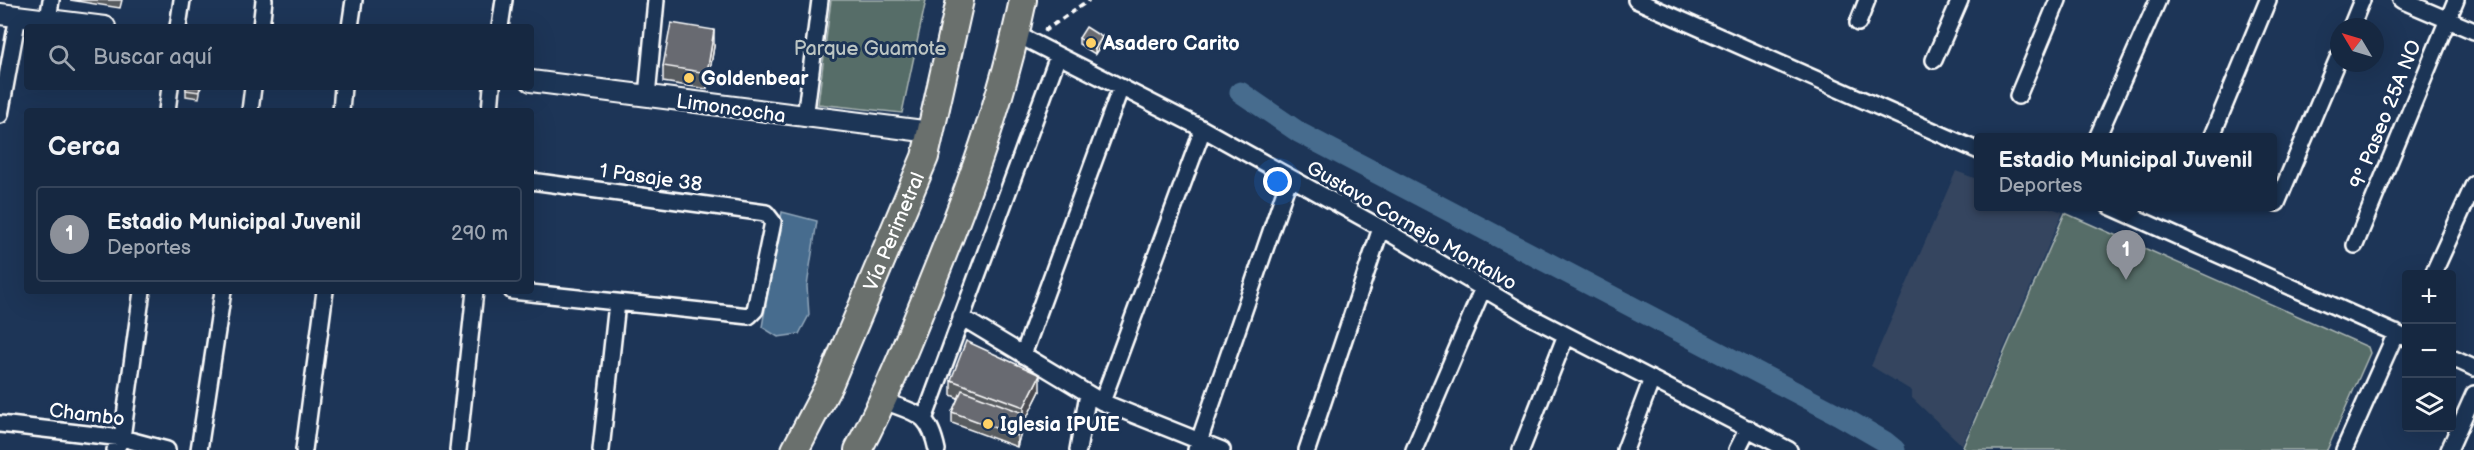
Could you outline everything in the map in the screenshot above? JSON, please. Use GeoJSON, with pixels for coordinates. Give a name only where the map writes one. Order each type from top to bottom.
{"type":"FeatureCollection","features":[{"type":"Feature","properties":{"kind":"highway","name":"Vía Perimetral"},"geometry":{"type":"LineString","coordinates":[[795,450],[834,374],[925,157],[960,0]]}},
{"type":"Feature","properties":{"kind":"highway"},"geometry":{"type":"LineString","coordinates":[[858,450],[884,401],[967,197],[1026,39],[1023,0]]}},
{"type":"Feature","properties":{"kind":"street"},"geometry":{"type":"LineString","coordinates":[[48,20],[51,0]]}},
{"type":"Feature","properties":{"kind":"street"},"geometry":{"type":"LineString","coordinates":[[178,24],[182,0]]}},
{"type":"Feature","properties":{"kind":"street"},"geometry":{"type":"LineString","coordinates":[[261,24],[264,0]]}},
{"type":"Feature","properties":{"kind":"street"},"geometry":{"type":"LineString","coordinates":[[350,24],[354,0]]}},
{"type":"Feature","properties":{"kind":"street"},"geometry":{"type":"LineString","coordinates":[[500,24],[504,0]]}},
{"type":"Feature","properties":{"kind":"street"},"geometry":{"type":"LineString","coordinates":[[647,96],[657,0]]}},
{"type":"Feature","properties":{"kind":"street"},"geometry":{"type":"LineString","coordinates":[[806,118],[820,0]]}},
{"type":"Feature","properties":{"kind":"street"},"geometry":{"type":"LineString","coordinates":[[1636,0],[1974,149]]}},
{"type":"Feature","properties":{"kind":"street"},"geometry":{"type":"LineString","coordinates":[[1858,23],[1867,0]]}},
{"type":"Feature","properties":{"kind":"street"},"geometry":{"type":"LineString","coordinates":[[1934,60],[1960,0]]}},
{"type":"Feature","properties":{"kind":"street"},"geometry":{"type":"LineString","coordinates":[[2018,96],[2058,0]]}},
{"type":"Feature","properties":{"kind":"street"},"geometry":{"type":"LineString","coordinates":[[2099,133],[2158,0]]}},
{"type":"Feature","properties":{"kind":"street"},"geometry":{"type":"LineString","coordinates":[[2213,133],[2268,0]]}},
{"type":"Feature","properties":{"kind":"street"},"geometry":{"type":"LineString","coordinates":[[2355,18],[2362,0]]}},
{"type":"Feature","properties":{"kind":"street"},"geometry":{"type":"LineString","coordinates":[[2401,0],[2474,31]]}},
{"type":"Feature","properties":{"kind":"street","name":"9º Paseo 25A NO"},"geometry":{"type":"LineString","coordinates":[[2355,245],[2456,0]]}},
{"type":"Feature","properties":{"kind":"street"},"geometry":{"type":"LineString","coordinates":[[0,115],[9,15],[81,24]]}},
{"type":"Feature","properties":{"kind":"street","name":"Gustavo Cornejo Montalvo"},"geometry":{"type":"LineString","coordinates":[[1026,39],[1203,129],[1566,335],[1789,450]]}},
{"type":"Feature","properties":{"kind":"street"},"geometry":{"type":"LineString","coordinates":[[925,417],[1058,56]]}},
{"type":"Feature","properties":{"kind":"street"},"geometry":{"type":"LineString","coordinates":[[2277,203],[2332,72]]}},
{"type":"Feature","properties":{"kind":"street","name":"Limoncocha"},"geometry":{"type":"LineString","coordinates":[[534,81],[806,118],[930,132]]}},
{"type":"Feature","properties":{"kind":"street"},"geometry":{"type":"LineString","coordinates":[[1023,355],[1121,87]]}},
{"type":"Feature","properties":{"kind":"street"},"geometry":{"type":"LineString","coordinates":[[167,108],[170,90]]}},
{"type":"Feature","properties":{"kind":"street"},"geometry":{"type":"LineString","coordinates":[[250,108],[252,90]]}},
{"type":"Feature","properties":{"kind":"street"},"geometry":{"type":"LineString","coordinates":[[341,108],[343,90]]}},
{"type":"Feature","properties":{"kind":"street"},"geometry":{"type":"LineString","coordinates":[[490,108],[492,90]]}},
{"type":"Feature","properties":{"kind":"street"},"geometry":{"type":"LineString","coordinates":[[1078,450],[1095,398],[1203,129]]}},
{"type":"Feature","properties":{"kind":"street"},"geometry":{"type":"LineString","coordinates":[[1198,445],[1289,179]]}},
{"type":"Feature","properties":{"kind":"street","name":"1 Pasaje 38"},"geometry":{"type":"LineString","coordinates":[[534,182],[766,213],[773,222],[755,310],[750,316],[617,303]]}},
{"type":"Feature","properties":{"kind":"street"},"geometry":{"type":"LineString","coordinates":[[2435,270],[2474,184]]}},
{"type":"Feature","properties":{"kind":"street"},"geometry":{"type":"LineString","coordinates":[[2118,211],[2401,335],[2344,450]]}},
{"type":"Feature","properties":{"kind":"street"},"geometry":{"type":"LineString","coordinates":[[1307,450],[1381,228]]}},
{"type":"Feature","properties":{"kind":"street"},"geometry":{"type":"LineString","coordinates":[[1414,450],[1483,288]]}},
{"type":"Feature","properties":{"kind":"street"},"geometry":{"type":"LineString","coordinates":[[118,444],[142,294]]}},
{"type":"Feature","properties":{"kind":"street"},"geometry":{"type":"LineString","coordinates":[[199,450],[223,294]]}},
{"type":"Feature","properties":{"kind":"street"},"geometry":{"type":"LineString","coordinates":[[304,450],[325,294]]}},
{"type":"Feature","properties":{"kind":"street"},"geometry":{"type":"LineString","coordinates":[[458,450],[475,294]]}},
{"type":"Feature","properties":{"kind":"street"},"geometry":{"type":"LineString","coordinates":[[534,294],[617,303],[601,450]]}},
{"type":"Feature","properties":{"kind":"street"},"geometry":{"type":"LineString","coordinates":[[961,317],[1095,398],[1198,445],[1222,450]]}},
{"type":"Feature","properties":{"kind":"street"},"geometry":{"type":"LineString","coordinates":[[1521,450],[1566,335]]}},
{"type":"Feature","properties":{"kind":"street"},"geometry":{"type":"LineString","coordinates":[[2456,360],[2474,368]]}},
{"type":"Feature","properties":{"kind":"street"},"geometry":{"type":"LineString","coordinates":[[1625,450],[1652,379]]}},
{"type":"Feature","properties":{"kind":"street"},"geometry":{"type":"LineString","coordinates":[[2450,450],[2474,394]]}},
{"type":"Feature","properties":{"kind":"street"},"geometry":{"type":"LineString","coordinates":[[884,401],[925,417],[937,450]]}},
{"type":"Feature","properties":{"kind":"street","name":"Chambo"},"geometry":{"type":"LineString","coordinates":[[0,424],[167,450]]}},
{"type":"Feature","properties":{"kind":"street"},"geometry":{"type":"LineString","coordinates":[[1737,450],[1748,428]]}},
{"type":"Feature","properties":{"kind":"path"},"geometry":{"type":"LineString","coordinates":[[1026,39],[1041,33],[1089,0]]}},
{"type":"Feature","properties":{"kind":"shaded area"},"geometry":{"type":"Polygon","coordinates":[[[1956,171],[1974,178],[1974,211],[2063,212],[1962,445],[1912,398],[1912,391],[1871,366],[1956,171]]]}},
{"type":"Feature","properties":{"kind":"shaded area"},"geometry":{"type":"Polygon","coordinates":[[[782,212],[817,221],[807,286],[809,315],[799,334],[778,337],[762,327],[782,212]]]}},
{"type":"Feature","properties":{"kind":"green space","name":"Parque Guamote"},"geometry":{"type":"Polygon","coordinates":[[[831,0],[926,0],[902,113],[818,104],[831,0]]]}},
{"type":"Feature","properties":{"kind":"green space"},"geometry":{"type":"Polygon","coordinates":[[[2065,213],[2368,347],[2370,353],[2327,450],[1966,450],[1963,447],[2065,213]]]}},
{"type":"Feature","properties":{"kind":"building"},"geometry":{"type":"Polygon","coordinates":[[[671,23],[714,30],[707,73],[663,66],[671,23]]]}},
{"type":"Feature","properties":{"kind":"building"},"geometry":{"type":"Polygon","coordinates":[[[1086,27],[1102,37],[1095,49],[1079,38],[1086,27]]]}},
{"type":"Feature","properties":{"kind":"building"},"geometry":{"type":"Polygon","coordinates":[[[966,341],[1040,375],[1024,407],[951,380],[966,341]]]}},
{"type":"Feature","properties":{"kind":"building"},"geometry":{"type":"Polygon","coordinates":[[[962,390],[1023,413],[1017,436],[952,412],[962,390]]]}},
{"type":"Feature","properties":{"kind":"waterway"},"geometry":{"type":"LineString","coordinates":[[1240,92],[1300,133],[1839,415],[1884,441],[1895,450]]}},
{"type":"Feature","properties":{"kind":"place","name":"Asadero Carito"},"geometry":{"type":"Point","coordinates":[1091,43]}},
{"type":"Feature","properties":{"kind":"place","name":"Goldenbear"},"geometry":{"type":"Point","coordinates":[689,78]}},
{"type":"Feature","properties":{"kind":"place","name":"Estadio Municipal Juvenil"},"geometry":{"type":"Point","coordinates":[2126,280]}},
{"type":"Feature","properties":{"kind":"place","name":"Iglesia IPUIE"},"geometry":{"type":"Point","coordinates":[988,424]}}]}
